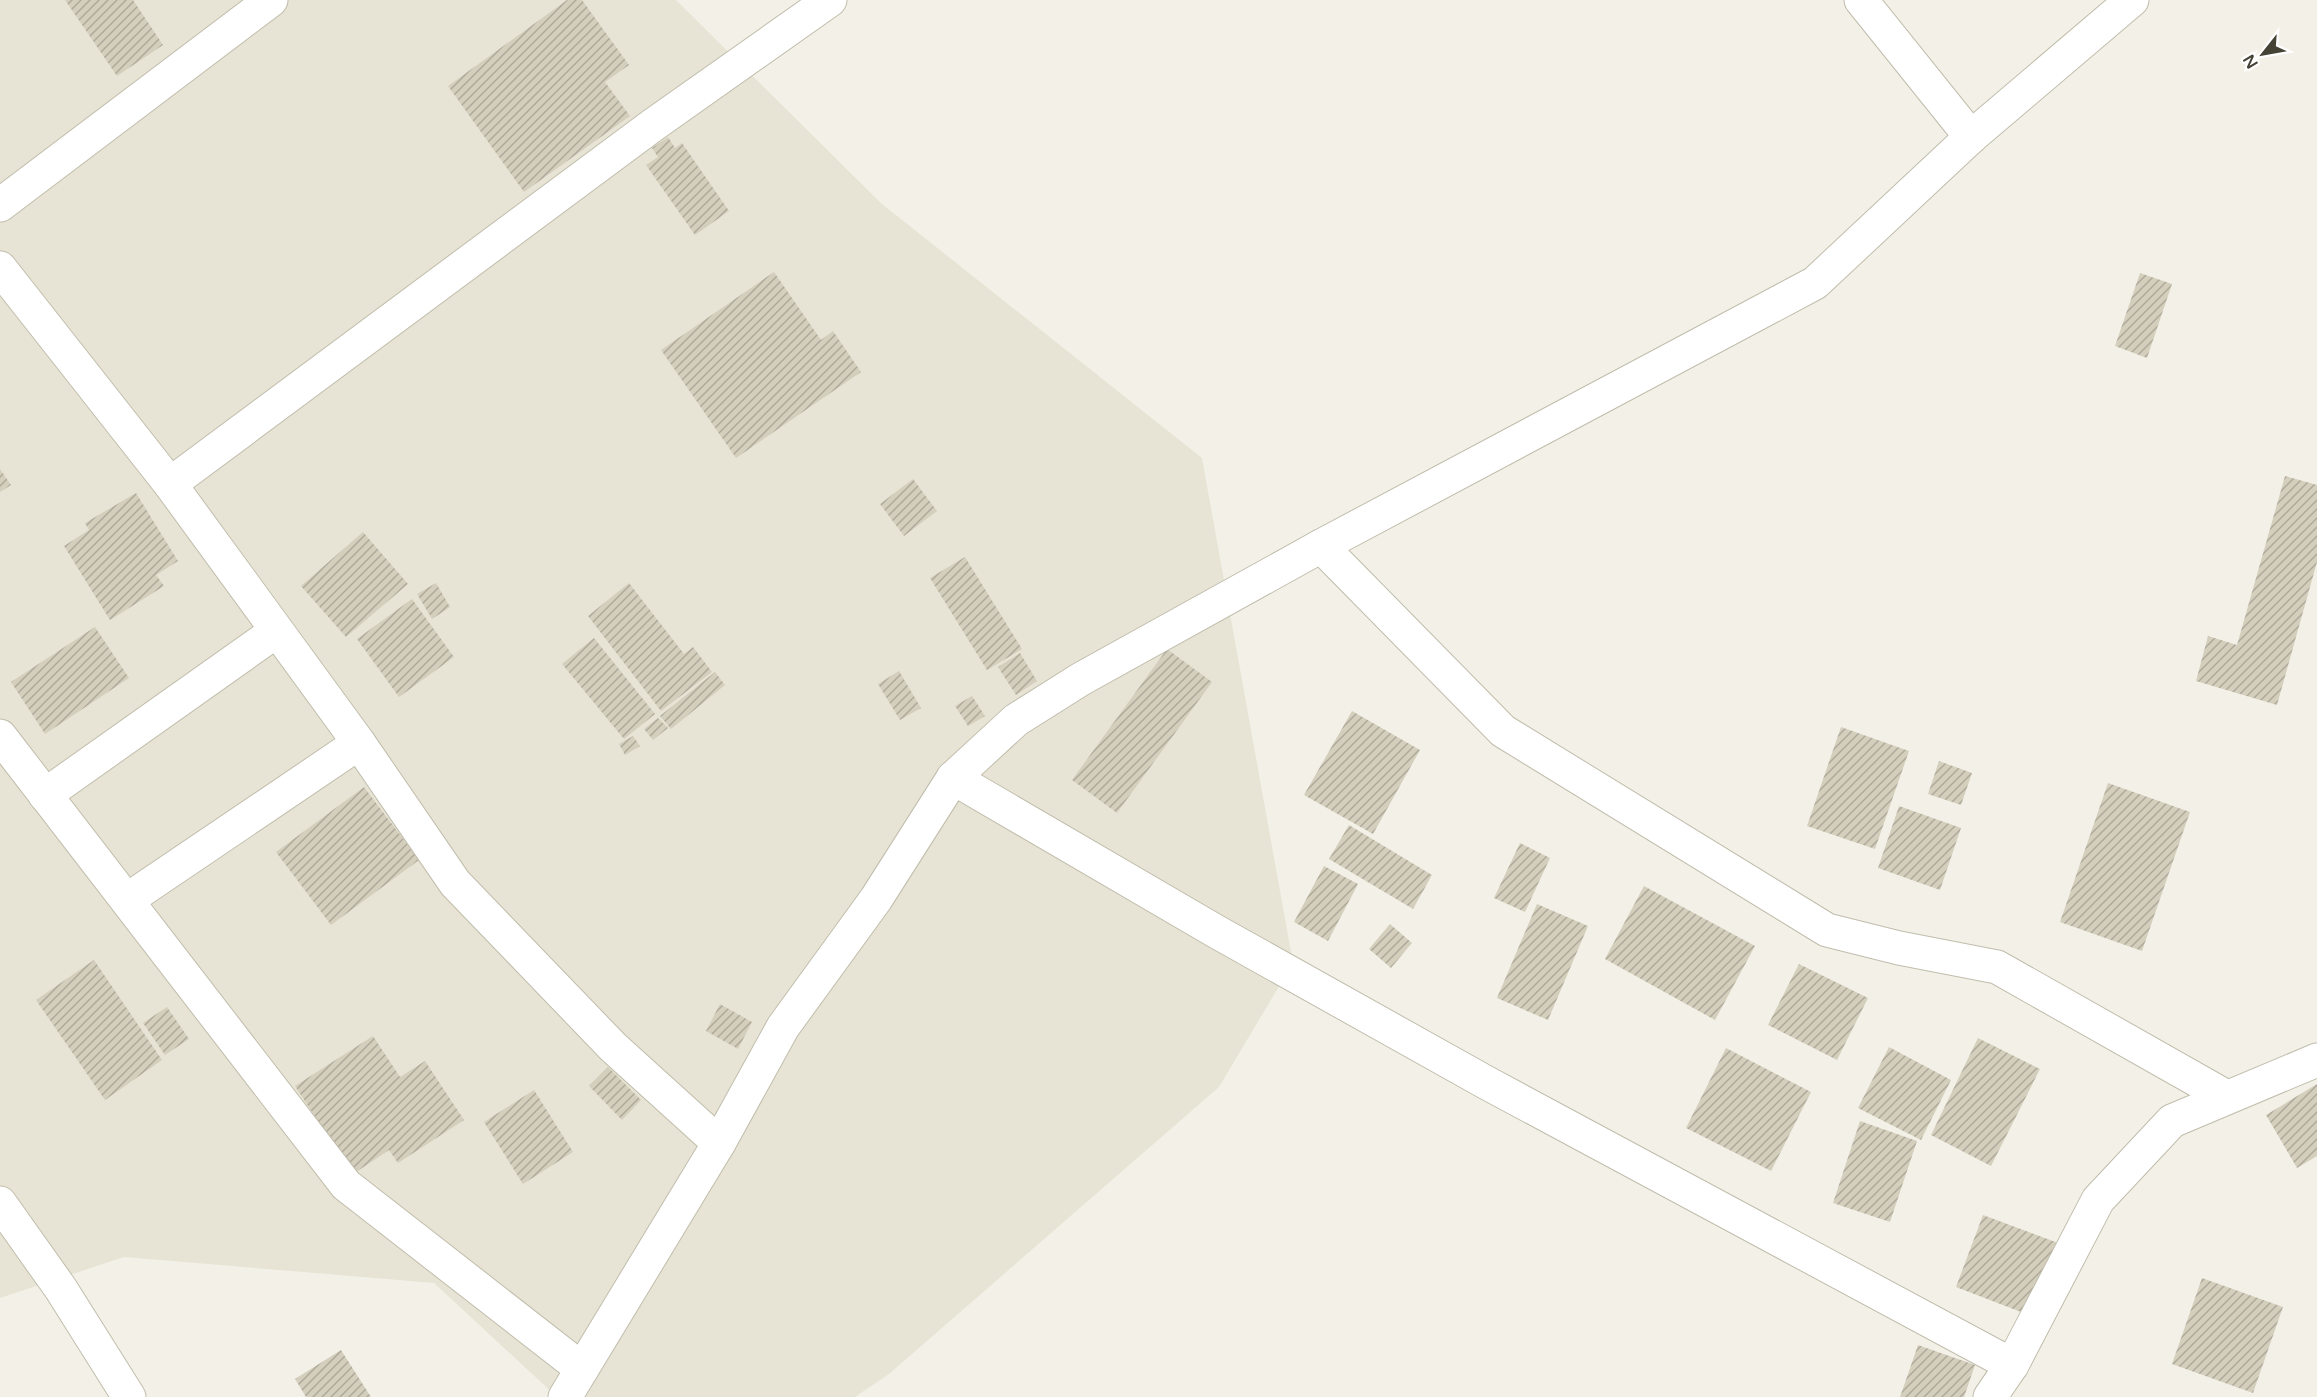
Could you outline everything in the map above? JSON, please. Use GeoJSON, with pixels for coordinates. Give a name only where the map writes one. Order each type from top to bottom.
{"type":"FeatureCollection","features":[{"type":"Feature","properties":{"kind":"street"},"geometry":{"type":"LineString","coordinates":[[0,205],[271,0]]}},
{"type":"Feature","properties":{"kind":"street"},"geometry":{"type":"LineString","coordinates":[[170,484],[652,125],[830,0]]}},
{"type":"Feature","properties":{"kind":"street"},"geometry":{"type":"LineString","coordinates":[[1861,0],[1971,137]]}},
{"type":"Feature","properties":{"kind":"street"},"geometry":{"type":"LineString","coordinates":[[565,1397],[719,1143],[783,1027],[876,899],[953,778],[1016,720],[1081,679],[1321,546],[1815,283],[1971,137],[2132,0]]}},
{"type":"Feature","properties":{"kind":"street"},"geometry":{"type":"LineString","coordinates":[[0,268],[170,484],[275,632],[359,743],[454,883],[613,1047],[719,1143]]}},
{"type":"Feature","properties":{"kind":"street"},"geometry":{"type":"LineString","coordinates":[[1321,546],[1503,731],[1827,930],[1899,948],[1997,967],[2225,1096]]}},
{"type":"Feature","properties":{"kind":"street"},"geometry":{"type":"LineString","coordinates":[[45,795],[275,632]]}},
{"type":"Feature","properties":{"kind":"street"},"geometry":{"type":"LineString","coordinates":[[0,736],[346,1185],[582,1369]]}},
{"type":"Feature","properties":{"kind":"street"},"geometry":{"type":"LineString","coordinates":[[127,900],[359,743]]}},
{"type":"Feature","properties":{"kind":"street"},"geometry":{"type":"LineString","coordinates":[[953,778],[1217,932],[1477,1077],[2013,1365]]}},
{"type":"Feature","properties":{"kind":"street"},"geometry":{"type":"LineString","coordinates":[[1990,1397],[2013,1365],[2098,1200],[2172,1121],[2225,1096],[2317,1060]]}},
{"type":"Feature","properties":{"kind":"street"},"geometry":{"type":"LineString","coordinates":[[0,1203],[61,1289],[129,1397]]}},
{"type":"Feature","properties":{"kind":"shaded area"},"geometry":{"type":"Polygon","coordinates":[[[0,0],[676,0],[882,204],[1202,458],[1293,963],[1219,1087],[889,1374],[855,1397],[557,1397],[434,1283],[124,1257],[0,1298],[0,0]]]}},
{"type":"Feature","properties":{"kind":"building"},"geometry":{"type":"Polygon","coordinates":[[[65,0],[133,0],[163,45],[117,76],[65,0]]]}},
{"type":"Feature","properties":{"kind":"building"},"geometry":{"type":"Polygon","coordinates":[[[567,0],[582,0],[629,65],[605,82],[630,116],[524,192],[448,86],[567,0]]]}},
{"type":"Feature","properties":{"kind":"building"},"geometry":{"type":"Polygon","coordinates":[[[668,137],[675,148],[682,143],[729,211],[695,235],[646,165],[658,157],[652,148],[668,137]]]}},
{"type":"Feature","properties":{"kind":"building"},"geometry":{"type":"Polygon","coordinates":[[[774,272],[821,340],[833,331],[861,372],[736,458],[661,350],[774,272]]]}},
{"type":"Feature","properties":{"kind":"building"},"geometry":{"type":"Polygon","coordinates":[[[2140,273],[2172,284],[2147,358],[2115,346],[2140,273]]]}},
{"type":"Feature","properties":{"kind":"building"},"geometry":{"type":"Polygon","coordinates":[[[0,469],[11,485],[0,492],[0,469]]]}},
{"type":"Feature","properties":{"kind":"building"},"geometry":{"type":"Polygon","coordinates":[[[2285,476],[2317,485],[2317,562],[2277,705],[2196,681],[2208,636],[2237,645],[2285,476]]]}},
{"type":"Feature","properties":{"kind":"building"},"geometry":{"type":"Polygon","coordinates":[[[913,479],[937,511],[904,536],[880,504],[913,479]]]}},
{"type":"Feature","properties":{"kind":"building"},"geometry":{"type":"Polygon","coordinates":[[[136,493],[178,561],[156,575],[164,586],[110,620],[64,546],[89,530],[85,523],[136,493]]]}},
{"type":"Feature","properties":{"kind":"building"},"geometry":{"type":"Polygon","coordinates":[[[363,532],[408,584],[346,637],[301,586],[363,532]]]}},
{"type":"Feature","properties":{"kind":"building"},"geometry":{"type":"Polygon","coordinates":[[[965,557],[1022,649],[987,670],[930,578],[965,557]]]}},
{"type":"Feature","properties":{"kind":"building"},"geometry":{"type":"Polygon","coordinates":[[[436,583],[450,607],[432,619],[417,594],[436,583]]]}},
{"type":"Feature","properties":{"kind":"building"},"geometry":{"type":"Polygon","coordinates":[[[629,583],[684,654],[693,647],[712,672],[661,711],[588,616],[629,583]]]}},
{"type":"Feature","properties":{"kind":"building"},"geometry":{"type":"Polygon","coordinates":[[[412,599],[454,657],[399,697],[357,639],[412,599]]]}},
{"type":"Feature","properties":{"kind":"building"},"geometry":{"type":"Polygon","coordinates":[[[95,627],[129,678],[45,734],[11,682],[95,627]]]}},
{"type":"Feature","properties":{"kind":"building"},"geometry":{"type":"Polygon","coordinates":[[[594,638],[655,714],[624,739],[562,664],[594,638]]]}},
{"type":"Feature","properties":{"kind":"building"},"geometry":{"type":"Polygon","coordinates":[[[1167,649],[1212,682],[1117,813],[1072,780],[1167,649]]]}},
{"type":"Feature","properties":{"kind":"building"},"geometry":{"type":"Polygon","coordinates":[[[1020,653],[1037,681],[1016,695],[998,667],[1020,653]]]}},
{"type":"Feature","properties":{"kind":"building"},"geometry":{"type":"Polygon","coordinates":[[[899,671],[921,708],[900,720],[878,684],[899,671]]]}},
{"type":"Feature","properties":{"kind":"building"},"geometry":{"type":"Polygon","coordinates":[[[715,672],[725,685],[671,729],[660,716],[715,672]]]}},
{"type":"Feature","properties":{"kind":"building"},"geometry":{"type":"Polygon","coordinates":[[[972,696],[985,716],[968,726],[955,706],[972,696]]]}},
{"type":"Feature","properties":{"kind":"building"},"geometry":{"type":"Polygon","coordinates":[[[1352,711],[1420,750],[1373,834],[1304,795],[1352,711]]]}},
{"type":"Feature","properties":{"kind":"building"},"geometry":{"type":"Polygon","coordinates":[[[658,718],[668,728],[653,740],[644,729],[658,718]]]}},
{"type":"Feature","properties":{"kind":"building"},"geometry":{"type":"Polygon","coordinates":[[[1841,727],[1909,751],[1875,849],[1807,826],[1841,727]]]}},
{"type":"Feature","properties":{"kind":"building"},"geometry":{"type":"Polygon","coordinates":[[[633,736],[640,746],[625,755],[619,744],[633,736]]]}},
{"type":"Feature","properties":{"kind":"building"},"geometry":{"type":"Polygon","coordinates":[[[1939,761],[1972,773],[1961,805],[1928,794],[1939,761]]]}},
{"type":"Feature","properties":{"kind":"building"},"geometry":{"type":"Polygon","coordinates":[[[2108,783],[2190,812],[2142,951],[2060,922],[2108,783]]]}},
{"type":"Feature","properties":{"kind":"building"},"geometry":{"type":"Polygon","coordinates":[[[364,787],[419,860],[331,925],[276,852],[364,787]]]}},
{"type":"Feature","properties":{"kind":"building"},"geometry":{"type":"Polygon","coordinates":[[[1899,806],[1961,828],[1940,890],[1878,868],[1899,806]]]}},
{"type":"Feature","properties":{"kind":"building"},"geometry":{"type":"Polygon","coordinates":[[[1349,825],[1432,875],[1413,909],[1329,859],[1349,825]]]}},
{"type":"Feature","properties":{"kind":"building"},"geometry":{"type":"Polygon","coordinates":[[[1520,843],[1550,858],[1525,912],[1494,898],[1520,843]]]}},
{"type":"Feature","properties":{"kind":"building"},"geometry":{"type":"Polygon","coordinates":[[[1324,866],[1358,884],[1328,941],[1294,922],[1324,866]]]}},
{"type":"Feature","properties":{"kind":"building"},"geometry":{"type":"Polygon","coordinates":[[[1644,886],[1755,946],[1715,1020],[1605,959],[1644,886]]]}},
{"type":"Feature","properties":{"kind":"building"},"geometry":{"type":"Polygon","coordinates":[[[1537,904],[1588,926],[1548,1020],[1497,998],[1537,904]]]}},
{"type":"Feature","properties":{"kind":"building"},"geometry":{"type":"Polygon","coordinates":[[[1390,924],[1412,943],[1391,968],[1369,949],[1390,924]]]}},
{"type":"Feature","properties":{"kind":"building"},"geometry":{"type":"Polygon","coordinates":[[[94,960],[162,1060],[105,1100],[36,1000],[94,960]]]}},
{"type":"Feature","properties":{"kind":"building"},"geometry":{"type":"Polygon","coordinates":[[[1799,964],[1868,998],[1837,1060],[1768,1025],[1799,964]]]}},
{"type":"Feature","properties":{"kind":"building"},"geometry":{"type":"Polygon","coordinates":[[[720,1004],[752,1022],[738,1049],[706,1031],[720,1004]]]}},
{"type":"Feature","properties":{"kind":"building"},"geometry":{"type":"Polygon","coordinates":[[[167,1007],[189,1039],[165,1055],[143,1023],[167,1007]]]}},
{"type":"Feature","properties":{"kind":"building"},"geometry":{"type":"Polygon","coordinates":[[[373,1036],[400,1077],[425,1061],[464,1120],[398,1163],[389,1150],[353,1174],[295,1086],[373,1036]]]}},
{"type":"Feature","properties":{"kind":"building"},"geometry":{"type":"Polygon","coordinates":[[[1978,1038],[2040,1069],[1991,1166],[1931,1135],[1978,1038]]]}},
{"type":"Feature","properties":{"kind":"building"},"geometry":{"type":"Polygon","coordinates":[[[1889,1047],[1951,1080],[1921,1140],[1858,1108],[1889,1047]]]}},
{"type":"Feature","properties":{"kind":"building"},"geometry":{"type":"Polygon","coordinates":[[[1726,1048],[1811,1092],[1771,1171],[1686,1128],[1726,1048]]]}},
{"type":"Feature","properties":{"kind":"building"},"geometry":{"type":"Polygon","coordinates":[[[608,1067],[641,1100],[622,1120],[589,1086],[608,1067]]]}},
{"type":"Feature","properties":{"kind":"building"},"geometry":{"type":"Polygon","coordinates":[[[2317,1084],[2317,1156],[2297,1168],[2266,1115],[2317,1084]]]}},
{"type":"Feature","properties":{"kind":"building"},"geometry":{"type":"Polygon","coordinates":[[[534,1090],[573,1152],[523,1184],[484,1122],[534,1090]]]}},
{"type":"Feature","properties":{"kind":"building"},"geometry":{"type":"Polygon","coordinates":[[[1860,1121],[1917,1141],[1890,1222],[1833,1203],[1860,1121]]]}},
{"type":"Feature","properties":{"kind":"building"},"geometry":{"type":"Polygon","coordinates":[[[1983,1215],[2061,1244],[2034,1317],[1956,1287],[1983,1215]]]}},
{"type":"Feature","properties":{"kind":"building"},"geometry":{"type":"Polygon","coordinates":[[[2202,1278],[2283,1307],[2253,1393],[2172,1364],[2202,1278]]]}},
{"type":"Feature","properties":{"kind":"building"},"geometry":{"type":"Polygon","coordinates":[[[1918,1345],[1975,1365],[1964,1397],[1900,1397],[1918,1345]]]}},
{"type":"Feature","properties":{"kind":"building"},"geometry":{"type":"Polygon","coordinates":[[[341,1350],[371,1397],[306,1397],[295,1379],[341,1350]]]}}]}
